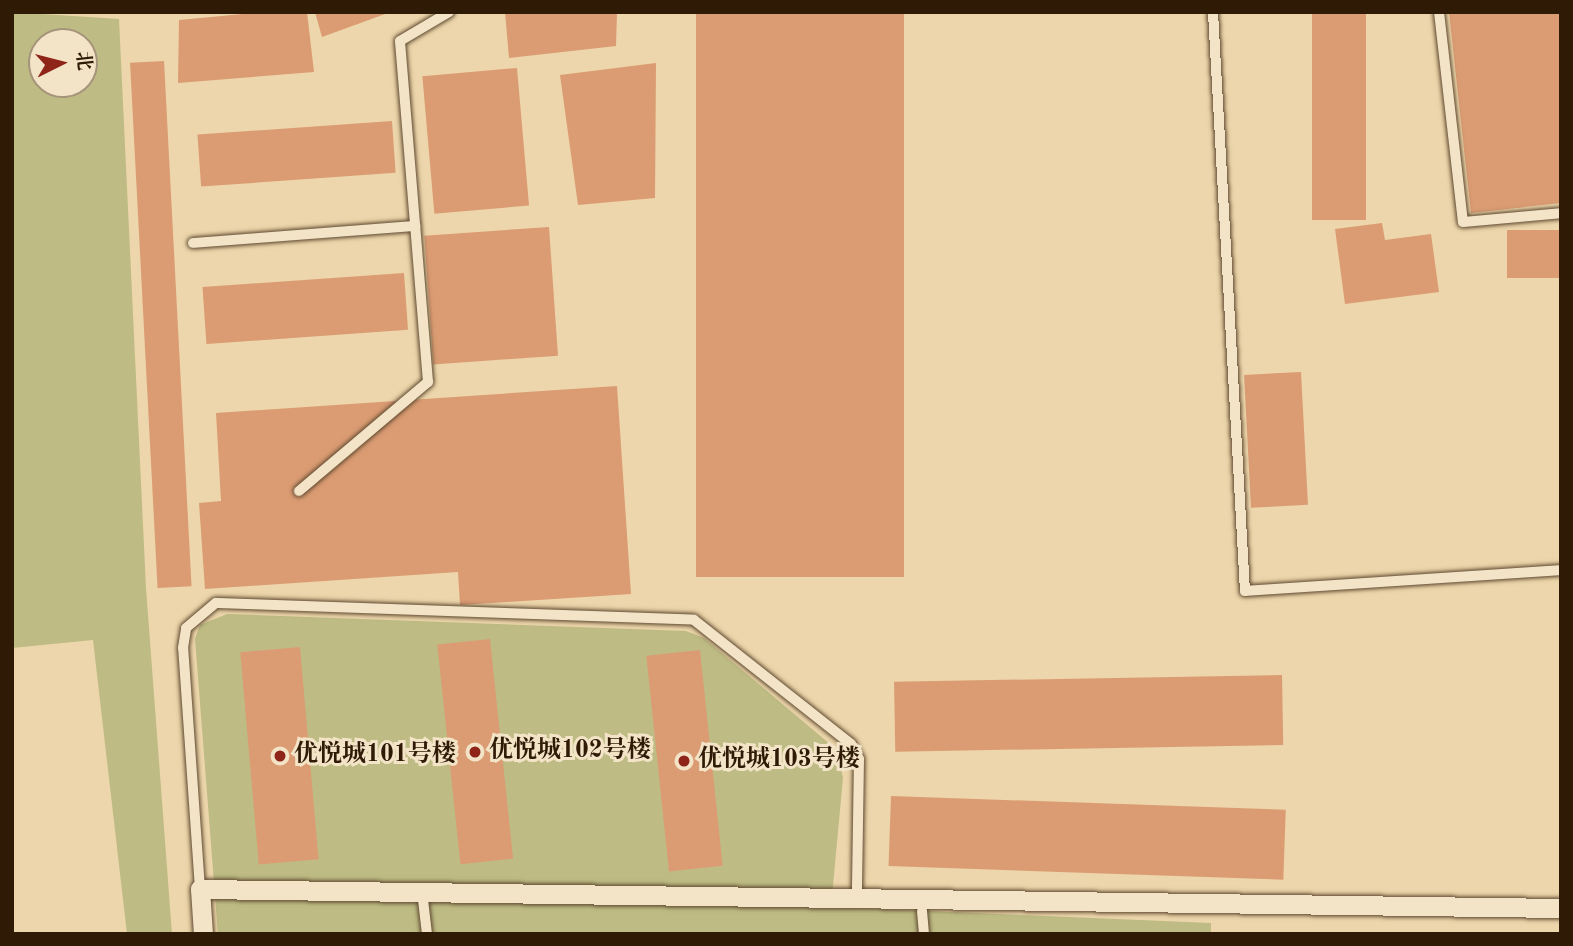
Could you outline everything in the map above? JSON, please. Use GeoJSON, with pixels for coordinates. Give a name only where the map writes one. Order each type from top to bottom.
{"type":"FeatureCollection","features":[{"type":"Feature","properties":{"kind":"street"},"geometry":{"type":"LineString","coordinates":[[203,934],[200,889],[857,893],[1561,908]]}},
{"type":"Feature","properties":{"kind":"lane"},"geometry":{"type":"LineString","coordinates":[[299,491],[428,382],[400,41],[449,12]]}},
{"type":"Feature","properties":{"kind":"lane"},"geometry":{"type":"LineString","coordinates":[[1213,12],[1245,591],[1561,570]]}},
{"type":"Feature","properties":{"kind":"lane"},"geometry":{"type":"LineString","coordinates":[[1439,12],[1463,222],[1561,213]]}},
{"type":"Feature","properties":{"kind":"lane"},"geometry":{"type":"LineString","coordinates":[[193,243],[415,226]]}},
{"type":"Feature","properties":{"kind":"lane"},"geometry":{"type":"LineString","coordinates":[[200,889],[183,648],[186,628],[216,603],[694,620],[850,744],[859,759],[857,893]]}},
{"type":"Feature","properties":{"kind":"lane"},"geometry":{"type":"LineString","coordinates":[[422,891],[426,934]]}},
{"type":"Feature","properties":{"kind":"lane"},"geometry":{"type":"LineString","coordinates":[[922,911],[924,934]]}},
{"type":"Feature","properties":{"kind":"shaded area"},"geometry":{"type":"Polygon","coordinates":[[[12,12],[119,19],[146,588],[172,934],[127,934],[93,640],[12,648],[12,12]]]}},
{"type":"Feature","properties":{"kind":"shaded area"},"geometry":{"type":"Polygon","coordinates":[[[227,614],[686,631],[704,638],[837,750],[843,778],[831,907],[1211,923],[1211,934],[218,934],[195,639],[200,625],[227,614]]]}},
{"type":"Feature","properties":{"kind":"building"},"geometry":{"type":"Polygon","coordinates":[[[265,12],[307,12],[314,72],[178,83],[179,20],[265,12]]]}},
{"type":"Feature","properties":{"kind":"building"},"geometry":{"type":"Polygon","coordinates":[[[315,12],[388,12],[388,13],[322,37],[315,12]]]}},
{"type":"Feature","properties":{"kind":"building"},"geometry":{"type":"Polygon","coordinates":[[[505,12],[617,12],[616,46],[509,58],[505,12]]]}},
{"type":"Feature","properties":{"kind":"building"},"geometry":{"type":"Polygon","coordinates":[[[696,12],[904,12],[904,577],[696,577],[696,12]]]}},
{"type":"Feature","properties":{"kind":"building"},"geometry":{"type":"Polygon","coordinates":[[[1312,12],[1366,12],[1366,220],[1312,220],[1312,12]]]}},
{"type":"Feature","properties":{"kind":"building"},"geometry":{"type":"Polygon","coordinates":[[[1449,12],[1561,12],[1561,203],[1471,213],[1449,12]]]}},
{"type":"Feature","properties":{"kind":"building"},"geometry":{"type":"Polygon","coordinates":[[[164,61],[192,586],[158,588],[130,63],[164,61]]]}},
{"type":"Feature","properties":{"kind":"building"},"geometry":{"type":"Polygon","coordinates":[[[656,63],[655,198],[578,205],[560,75],[656,63]]]}},
{"type":"Feature","properties":{"kind":"building"},"geometry":{"type":"Polygon","coordinates":[[[517,68],[529,205],[434,214],[422,76],[517,68]]]}},
{"type":"Feature","properties":{"kind":"building"},"geometry":{"type":"Polygon","coordinates":[[[392,121],[396,173],[201,186],[197,135],[392,121]]]}},
{"type":"Feature","properties":{"kind":"building"},"geometry":{"type":"Polygon","coordinates":[[[1382,223],[1385,240],[1431,234],[1439,292],[1345,304],[1335,229],[1382,223]]]}},
{"type":"Feature","properties":{"kind":"building"},"geometry":{"type":"Polygon","coordinates":[[[549,227],[558,356],[433,364],[424,236],[549,227]]]}},
{"type":"Feature","properties":{"kind":"building"},"geometry":{"type":"Polygon","coordinates":[[[1507,230],[1561,230],[1561,278],[1507,278],[1507,230]]]}},
{"type":"Feature","properties":{"kind":"building"},"geometry":{"type":"Polygon","coordinates":[[[404,273],[408,330],[206,344],[202,287],[404,273]]]}},
{"type":"Feature","properties":{"kind":"building"},"geometry":{"type":"Polygon","coordinates":[[[1301,372],[1308,505],[1251,508],[1244,375],[1301,372]]]}},
{"type":"Feature","properties":{"kind":"building"},"geometry":{"type":"Polygon","coordinates":[[[617,386],[631,594],[460,605],[458,572],[205,589],[199,503],[221,501],[216,413],[617,386]]]}},
{"type":"Feature","properties":{"kind":"building","name":"优悦城102号楼"},"geometry":{"type":"Polygon","coordinates":[[[490,639],[513,859],[460,864],[437,645],[490,639]]]}},
{"type":"Feature","properties":{"kind":"building","name":"优悦城101号楼"},"geometry":{"type":"Polygon","coordinates":[[[300,647],[319,859],[259,864],[240,652],[300,647]]]}},
{"type":"Feature","properties":{"kind":"building","name":"优悦城103号楼"},"geometry":{"type":"Polygon","coordinates":[[[700,650],[723,866],[669,871],[646,656],[700,650]]]}},
{"type":"Feature","properties":{"kind":"building"},"geometry":{"type":"Polygon","coordinates":[[[1282,675],[1283,745],[895,752],[894,682],[1282,675]]]}},
{"type":"Feature","properties":{"kind":"building"},"geometry":{"type":"Polygon","coordinates":[[[891,796],[1286,810],[1283,880],[889,866],[891,796]]]}},
{"type":"Feature","properties":{"kind":"place","name":"优悦城102号楼"},"geometry":{"type":"Point","coordinates":[475,752]}},
{"type":"Feature","properties":{"kind":"place","name":"优悦城101号楼"},"geometry":{"type":"Point","coordinates":[280,756]}},
{"type":"Feature","properties":{"kind":"place","name":"优悦城103号楼"},"geometry":{"type":"Point","coordinates":[684,761]}}]}
